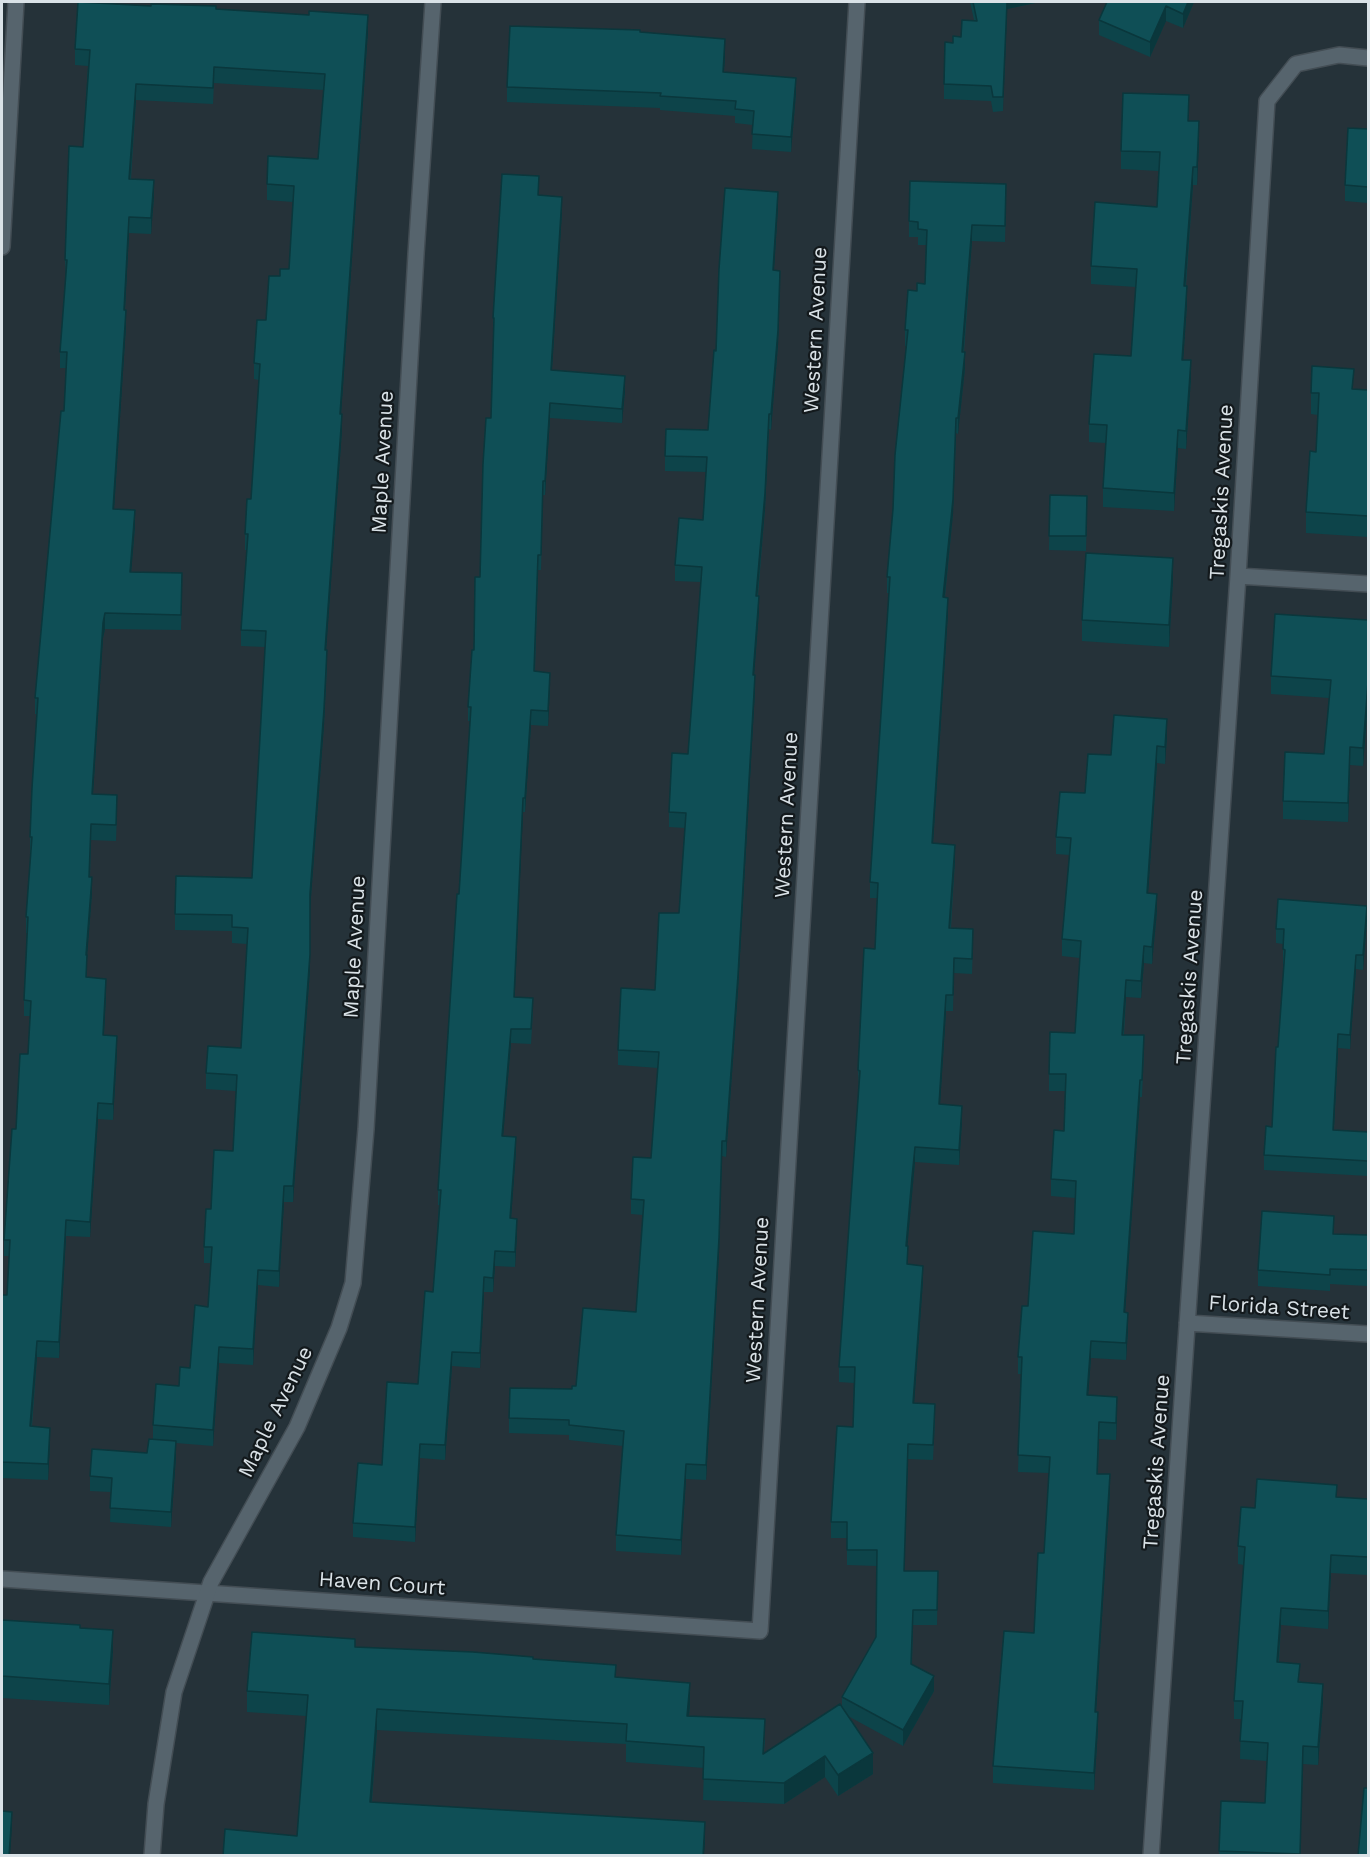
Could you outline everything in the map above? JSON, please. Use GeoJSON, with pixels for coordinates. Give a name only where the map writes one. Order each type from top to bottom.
{"type":"FeatureCollection","features":[{"type":"Feature","properties":{"kind":"street"},"geometry":{"type":"LineString","coordinates":[[2,247],[16,2]]}},
{"type":"Feature","properties":{"kind":"street","name":"Maple Avenue"},"geometry":{"type":"LineString","coordinates":[[152,1856],[156,1804],[174,1692],[207,1593],[297,1427],[339,1328],[353,1283],[366,1117],[416,254],[433,2]]}},
{"type":"Feature","properties":{"kind":"street","name":"Western Avenue"},"geometry":{"type":"LineString","coordinates":[[760,1631],[856,2]]}},
{"type":"Feature","properties":{"kind":"street","name":"Tregaskis Avenue"},"geometry":{"type":"LineString","coordinates":[[1151,1856],[1238,576],[1267,101],[1296,64],[1339,55],[1368,57]]}},
{"type":"Feature","properties":{"kind":"street"},"geometry":{"type":"LineString","coordinates":[[1238,576],[1368,584]]}},
{"type":"Feature","properties":{"kind":"street","name":"Florida Street"},"geometry":{"type":"LineString","coordinates":[[1188,1323],[1368,1334]]}},
{"type":"Feature","properties":{"kind":"street","name":"Haven Court"},"geometry":{"type":"LineString","coordinates":[[2,1579],[760,1631]]}},
{"type":"Feature","properties":{"kind":"building"},"geometry":{"type":"Polygon","coordinates":[[[78,2],[151,6],[151,4],[216,6],[216,9],[309,15],[309,11],[368,15],[340,414],[342,414],[325,650],[327,650],[324,709],[310,894],[310,954],[293,1186],[284,1186],[279,1271],[258,1270],[253,1349],[219,1347],[213,1430],[153,1425],[156,1384],[179,1386],[180,1367],[190,1368],[195,1305],[208,1307],[212,1247],[204,1247],[206,1209],[211,1209],[214,1150],[233,1151],[237,1075],[206,1073],[208,1046],[241,1048],[248,928],[232,927],[232,915],[175,914],[176,876],[252,878],[266,631],[241,630],[248,534],[245,534],[247,499],[251,499],[260,364],[254,363],[257,320],[266,320],[269,276],[280,276],[280,269],[289,269],[294,186],[267,184],[268,156],[318,159],[325,74],[214,67],[213,88],[136,84],[129,179],[154,180],[151,218],[129,217],[124,310],[126,310],[113,509],[135,510],[130,572],[182,573],[181,615],[105,613],[103,623],[92,794],[117,795],[116,825],[91,824],[89,877],[92,877],[86,977],[106,979],[103,1035],[117,1036],[113,1104],[98,1103],[90,1222],[66,1220],[59,1342],[37,1341],[30,1426],[50,1428],[48,1464],[2,1462],[2,1295],[7,1295],[10,1240],[4,1240],[12,1129],[16,1129],[20,1054],[28,1054],[31,1001],[24,1000],[28,917],[26,917],[38,698],[35,698],[61,411],[64,411],[67,352],[60,352],[67,260],[65,260],[69,146],[83,147],[90,50],[75,49],[78,2]]]}},
{"type":"Feature","properties":{"kind":"building"},"geometry":{"type":"Polygon","coordinates":[[[973,2],[1007,2],[1003,97],[993,97],[991,86],[944,84],[945,42],[953,43],[953,36],[961,37],[962,20],[977,21],[973,2]]]}},
{"type":"Feature","properties":{"kind":"building"},"geometry":{"type":"Polygon","coordinates":[[[1107,2],[1188,2],[1183,14],[1166,6],[1150,42],[1099,20],[1107,2]]]}},
{"type":"Feature","properties":{"kind":"building"},"geometry":{"type":"Polygon","coordinates":[[[510,26],[640,30],[640,32],[725,39],[723,72],[796,78],[791,137],[752,134],[754,111],[735,109],[736,101],[660,96],[661,93],[507,87],[510,26]]]}},
{"type":"Feature","properties":{"kind":"building"},"geometry":{"type":"Polygon","coordinates":[[[1123,93],[1189,95],[1188,121],[1199,121],[1197,167],[1193,167],[1184,286],[1187,286],[1182,360],[1191,360],[1186,431],[1178,430],[1174,493],[1103,488],[1107,425],[1089,424],[1094,354],[1131,356],[1137,269],[1091,266],[1095,202],[1157,207],[1160,152],[1121,151],[1123,93]]]}},
{"type":"Feature","properties":{"kind":"building"},"geometry":{"type":"Polygon","coordinates":[[[1348,128],[1368,129],[1368,187],[1345,185],[1348,128]]]}},
{"type":"Feature","properties":{"kind":"building"},"geometry":{"type":"Polygon","coordinates":[[[502,174],[539,176],[538,195],[562,197],[551,370],[625,376],[622,409],[550,403],[545,481],[543,481],[541,555],[538,555],[534,671],[550,673],[548,711],[531,710],[525,798],[523,798],[514,997],[533,998],[531,1029],[511,1029],[502,1136],[516,1137],[510,1218],[517,1219],[515,1252],[495,1251],[493,1278],[484,1277],[480,1353],[452,1352],[445,1445],[420,1444],[415,1527],[353,1523],[358,1463],[382,1465],[387,1382],[418,1384],[425,1291],[433,1292],[441,1190],[438,1190],[457,894],[459,894],[471,707],[468,707],[472,650],[474,650],[475,577],[480,577],[486,418],[491,418],[493,318],[502,174]]]}},
{"type":"Feature","properties":{"kind":"building"},"geometry":{"type":"Polygon","coordinates":[[[910,181],[1006,184],[1005,226],[972,225],[962,352],[965,352],[958,418],[956,418],[953,499],[943,597],[948,598],[932,843],[955,845],[949,928],[973,929],[972,959],[954,958],[953,995],[946,995],[939,1104],[962,1106],[959,1150],[915,1147],[912,1177],[906,1246],[908,1246],[907,1264],[923,1266],[913,1403],[935,1404],[933,1445],[908,1444],[904,1571],[938,1571],[937,1610],[913,1610],[911,1664],[934,1676],[903,1730],[842,1697],[876,1637],[877,1550],[847,1550],[847,1522],[831,1522],[837,1426],[853,1427],[855,1367],[839,1367],[860,1071],[858,1070],[864,948],[875,949],[878,883],[870,882],[890,577],[887,577],[895,455],[908,330],[905,330],[908,290],[917,291],[917,283],[925,284],[927,230],[918,229],[918,222],[909,221],[910,181]]]}},
{"type":"Feature","properties":{"kind":"building"},"geometry":{"type":"Polygon","coordinates":[[[725,188],[778,192],[773,270],[780,271],[778,330],[771,414],[769,414],[756,596],[759,596],[738,975],[726,1141],[722,1141],[706,1465],[686,1464],[681,1540],[616,1535],[624,1431],[569,1425],[569,1420],[509,1418],[510,1388],[572,1389],[572,1386],[576,1386],[583,1308],[636,1312],[644,1200],[631,1199],[633,1157],[651,1158],[659,1052],[618,1050],[621,988],[655,990],[659,913],[679,913],[686,813],[669,812],[672,753],[688,754],[702,567],[675,565],[679,518],[703,520],[707,457],[665,456],[666,429],[708,430],[714,350],[716,351],[725,188]]]}},
{"type":"Feature","properties":{"kind":"building"},"geometry":{"type":"Polygon","coordinates":[[[1312,366],[1354,369],[1352,389],[1368,390],[1368,516],[1306,512],[1310,451],[1316,452],[1319,393],[1311,393],[1312,366]]]}},
{"type":"Feature","properties":{"kind":"building"},"geometry":{"type":"Polygon","coordinates":[[[1050,495],[1087,496],[1086,536],[1049,536],[1050,495]]]}},
{"type":"Feature","properties":{"kind":"building"},"geometry":{"type":"Polygon","coordinates":[[[1086,553],[1173,558],[1169,625],[1082,620],[1086,553]]]}},
{"type":"Feature","properties":{"kind":"building"},"geometry":{"type":"Polygon","coordinates":[[[1275,614],[1368,620],[1368,682],[1363,748],[1350,747],[1348,803],[1283,801],[1285,752],[1324,754],[1331,680],[1271,676],[1275,614]]]}},
{"type":"Feature","properties":{"kind":"building"},"geometry":{"type":"Polygon","coordinates":[[[1114,715],[1167,719],[1165,747],[1157,746],[1147,893],[1157,894],[1152,947],[1144,946],[1141,981],[1126,980],[1122,1035],[1144,1035],[1124,1312],[1128,1313],[1126,1343],[1091,1341],[1087,1395],[1117,1397],[1116,1423],[1099,1422],[1097,1474],[1110,1474],[1095,1712],[1098,1712],[1094,1773],[993,1766],[1004,1631],[1034,1633],[1038,1553],[1044,1553],[1050,1457],[1018,1455],[1022,1357],[1018,1357],[1022,1306],[1028,1306],[1033,1231],[1074,1234],[1076,1181],[1051,1179],[1054,1130],[1064,1131],[1066,1074],[1049,1074],[1050,1032],[1075,1033],[1081,941],[1062,939],[1071,838],[1056,837],[1060,792],[1085,793],[1088,754],[1111,755],[1114,715]]]}},
{"type":"Feature","properties":{"kind":"building"},"geometry":{"type":"Polygon","coordinates":[[[1278,899],[1367,906],[1363,955],[1356,955],[1350,1035],[1338,1034],[1333,1130],[1368,1132],[1368,1161],[1264,1155],[1266,1126],[1272,1127],[1276,1047],[1278,1047],[1285,950],[1283,949],[1284,929],[1276,929],[1278,899]]]}},
{"type":"Feature","properties":{"kind":"building"},"geometry":{"type":"Polygon","coordinates":[[[1262,1211],[1334,1216],[1333,1234],[1368,1235],[1368,1270],[1330,1269],[1330,1275],[1258,1270],[1262,1211]]]}},
{"type":"Feature","properties":{"kind":"building"},"geometry":{"type":"Polygon","coordinates":[[[149,1439],[176,1441],[171,1512],[110,1508],[112,1478],[90,1476],[92,1449],[147,1453],[149,1439]]]}},
{"type":"Feature","properties":{"kind":"building"},"geometry":{"type":"Polygon","coordinates":[[[1257,1479],[1337,1485],[1336,1497],[1368,1499],[1368,1557],[1331,1555],[1328,1611],[1281,1608],[1277,1662],[1300,1664],[1298,1682],[1323,1684],[1318,1747],[1303,1746],[1300,1854],[1219,1851],[1221,1801],[1265,1803],[1268,1743],[1240,1741],[1243,1701],[1234,1701],[1245,1547],[1238,1546],[1241,1507],[1255,1508],[1257,1479]]]}},
{"type":"Feature","properties":{"kind":"building"},"geometry":{"type":"Polygon","coordinates":[[[2,1620],[80,1625],[80,1628],[113,1630],[109,1684],[2,1676],[2,1620]]]}},
{"type":"Feature","properties":{"kind":"building"},"geometry":{"type":"Polygon","coordinates":[[[252,1632],[355,1639],[355,1647],[473,1652],[616,1665],[615,1677],[690,1683],[687,1716],[765,1719],[763,1754],[840,1704],[873,1753],[838,1775],[825,1756],[784,1783],[703,1779],[704,1747],[626,1741],[627,1724],[377,1709],[370,1802],[705,1822],[703,1856],[223,1856],[225,1829],[297,1836],[308,1695],[247,1691],[252,1632]]]}},
{"type":"Feature","properties":{"kind":"building"},"geometry":{"type":"Polygon","coordinates":[[[1364,1788],[1368,1788],[1368,1856],[1358,1856],[1364,1788]]]}},
{"type":"Feature","properties":{"kind":"building"},"geometry":{"type":"Polygon","coordinates":[[[2,1811],[12,1812],[9,1856],[2,1856],[2,1811]]]}}]}
